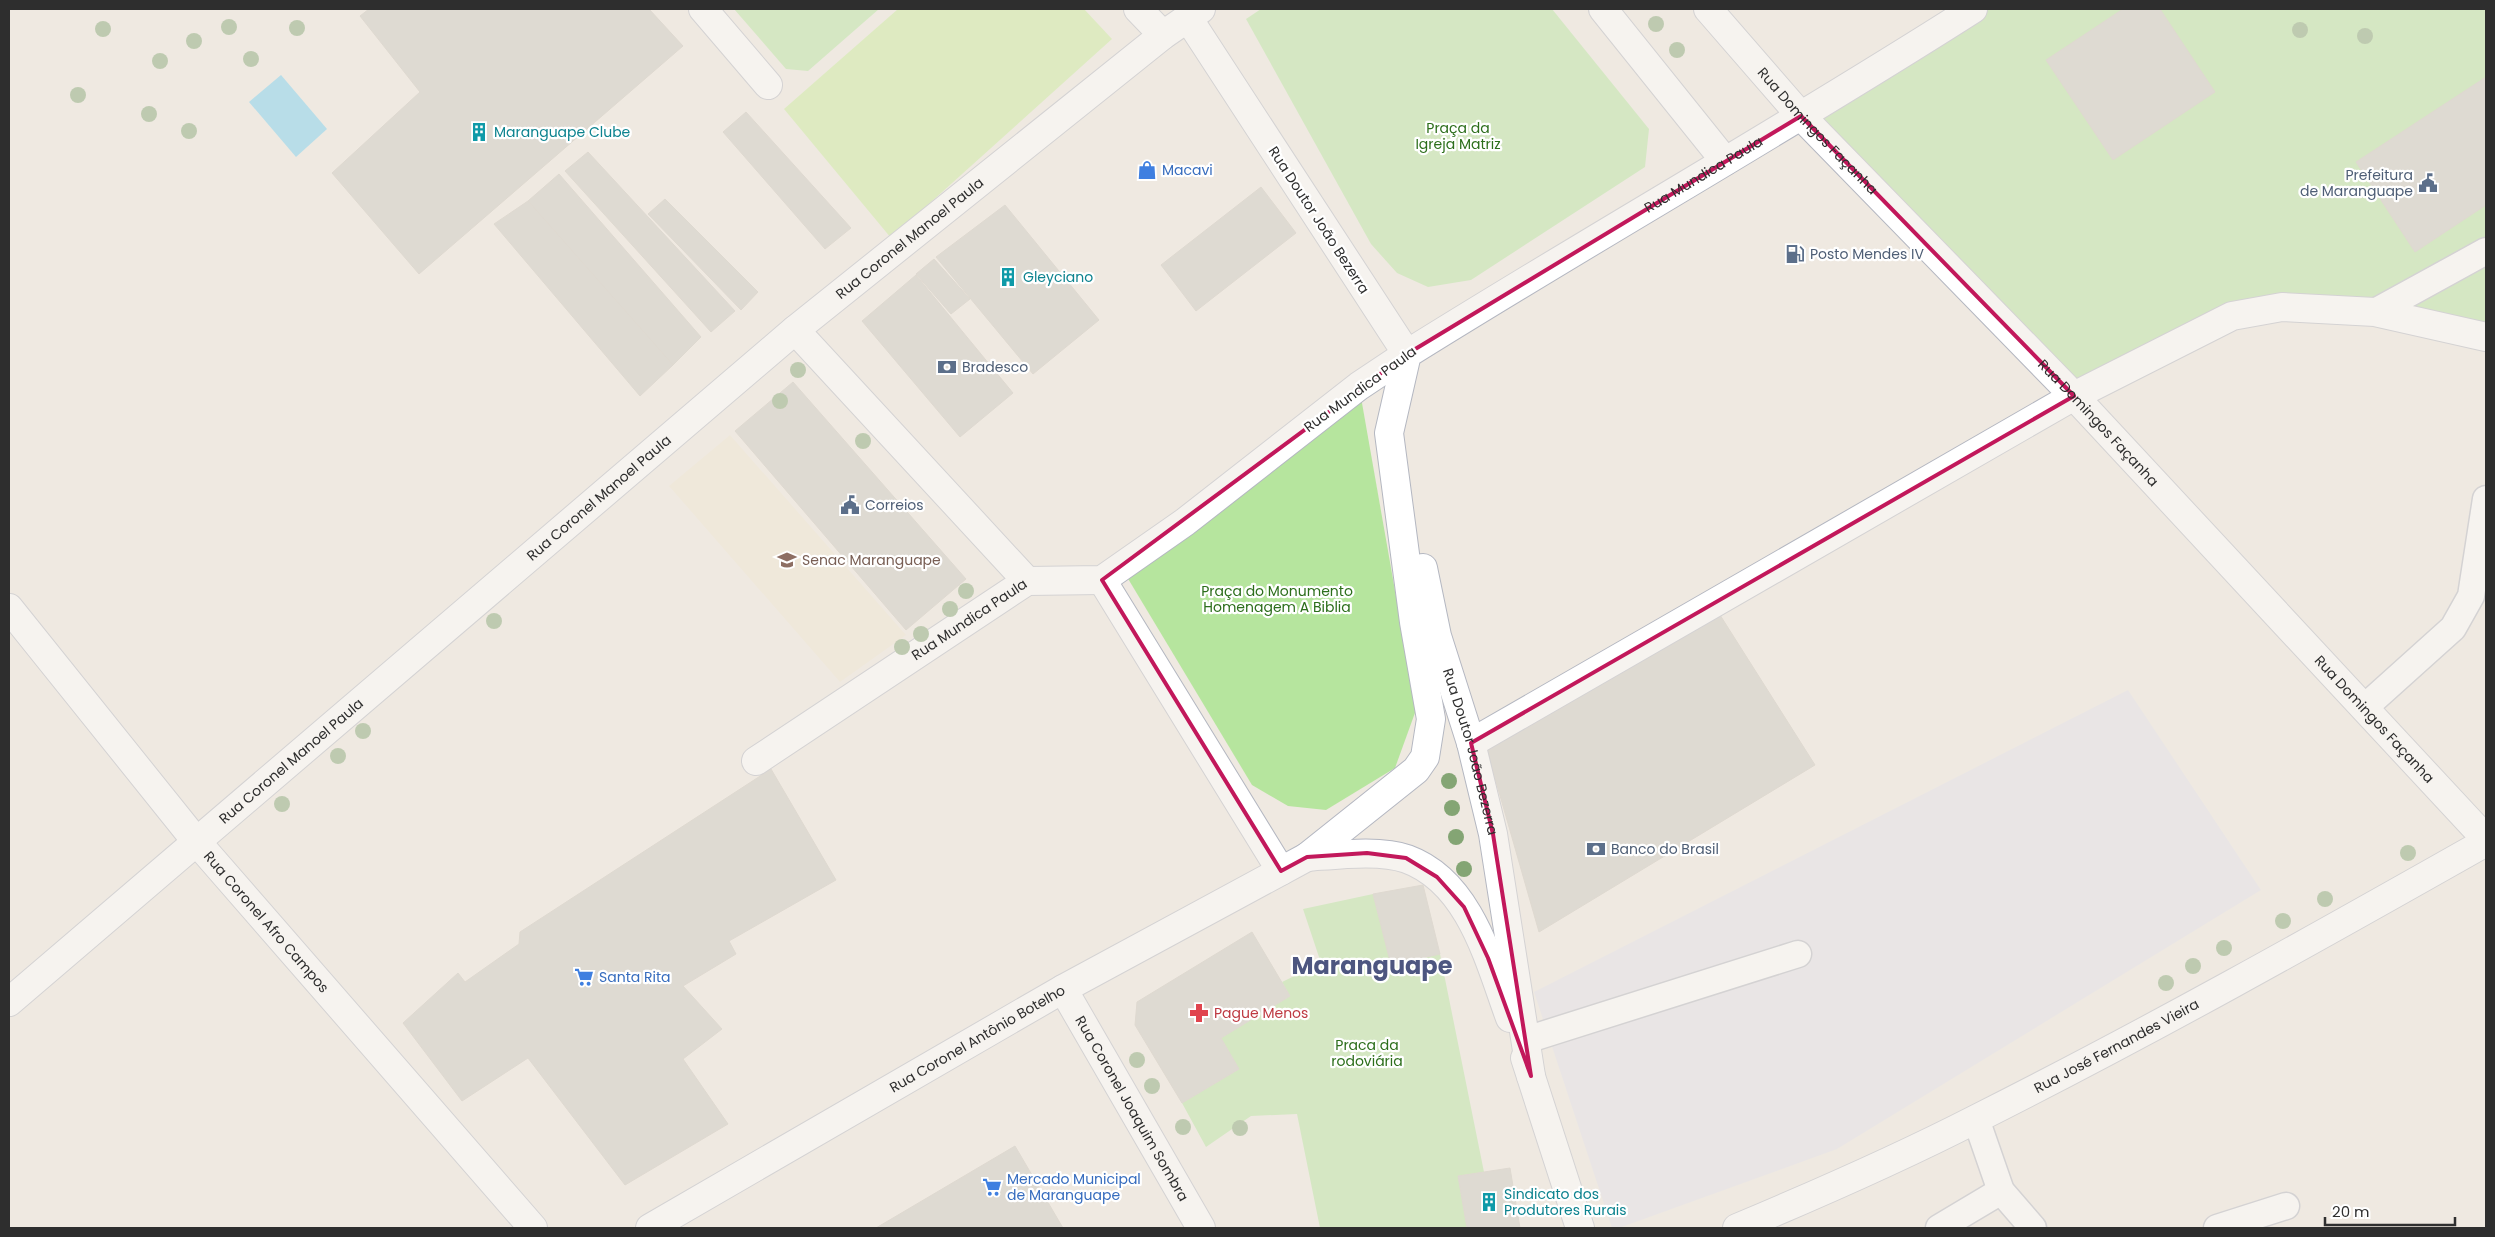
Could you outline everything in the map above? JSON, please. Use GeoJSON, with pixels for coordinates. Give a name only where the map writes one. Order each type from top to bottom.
{"type":"FeatureCollection","features":[{"type":"Feature","properties":{"kind":"street"},"geometry":{"type":"LineString","coordinates":[[703,9],[768,85]]}},
{"type":"Feature","properties":{"kind":"street"},"geometry":{"type":"LineString","coordinates":[[1138,9],[1163,35]]}},
{"type":"Feature","properties":{"kind":"street"},"geometry":{"type":"LineString","coordinates":[[1603,9],[1724,161]]}},
{"type":"Feature","properties":{"kind":"street","name":"Rua Domingos Façanha"},"geometry":{"type":"LineString","coordinates":[[1708,9],[1800,116],[2074,396],[2486,841]]}},
{"type":"Feature","properties":{"kind":"street","name":"Rua Mundica Paula"},"geometry":{"type":"LineString","coordinates":[[756,761],[1027,581],[1102,580],[1184,522],[1359,386],[1407,354],[1567,254],[1800,116],[1973,9]]}},
{"type":"Feature","properties":{"kind":"street","name":"Rua Coronel Manoel Paula"},"geometry":{"type":"LineString","coordinates":[[9,1002],[795,330],[1163,35],[1195,13]]}},
{"type":"Feature","properties":{"kind":"street","name":"Rua Doutor João Bezerra"},"geometry":{"type":"LineString","coordinates":[[1195,13],[1407,354],[1389,433],[1414,622],[1431,720],[1425,757],[1416,770]]}},
{"type":"Feature","properties":{"kind":"street"},"geometry":{"type":"LineString","coordinates":[[1471,743],[2074,396],[2232,316],[2282,306],[2375,312],[2486,337]]}},
{"type":"Feature","properties":{"kind":"street"},"geometry":{"type":"LineString","coordinates":[[795,330],[1027,581]]}},
{"type":"Feature","properties":{"kind":"street","name":"Rua Doutor João Bezerra"},"geometry":{"type":"LineString","coordinates":[[1389,433],[1430,596],[1437,636],[1471,743],[1493,834],[1531,1076]]}},
{"type":"Feature","properties":{"kind":"street"},"geometry":{"type":"LineString","coordinates":[[1102,580],[1281,871]]}},
{"type":"Feature","properties":{"kind":"street","name":"Rua Coronel Afro Campos"},"geometry":{"type":"LineString","coordinates":[[9,608],[196,841],[533,1228]]}},
{"type":"Feature","properties":{"kind":"street","name":"Rua Coronel Antônio Botelho"},"geometry":{"type":"LineString","coordinates":[[650,1228],[1063,989],[1307,857],[1416,770]]}},
{"type":"Feature","properties":{"kind":"street","name":"Rua José Fernandes Vieira"},"geometry":{"type":"LineString","coordinates":[[1737,1228],[1854,1178],[1976,1120],[2250,975],[2486,841]]}},
{"type":"Feature","properties":{"kind":"street","name":"Rua Coronel Antônio Botelho"},"geometry":{"type":"LineString","coordinates":[[1307,857],[1367,853],[1406,858],[1437,876],[1464,907]]}},
{"type":"Feature","properties":{"kind":"street","name":"Rua Doutor João Bezerra"},"geometry":{"type":"LineString","coordinates":[[1464,907],[1488,958],[1531,1076],[1580,1228]]}},
{"type":"Feature","properties":{"kind":"street","name":"Rua Coronel Joaquim Sombra"},"geometry":{"type":"LineString","coordinates":[[1063,989],[1201,1228]]}},
{"type":"Feature","properties":{"kind":"lane"},"geometry":{"type":"LineString","coordinates":[[2375,312],[2486,251]]}},
{"type":"Feature","properties":{"kind":"lane"},"geometry":{"type":"LineString","coordinates":[[2364,708],[2453,628],[2479,596],[2486,499]]}},
{"type":"Feature","properties":{"kind":"lane"},"geometry":{"type":"LineString","coordinates":[[1526,1040],[1798,954]]}},
{"type":"Feature","properties":{"kind":"lane"},"geometry":{"type":"LineString","coordinates":[[1976,1120],[2000,1191],[2033,1228]]}},
{"type":"Feature","properties":{"kind":"lane"},"geometry":{"type":"LineString","coordinates":[[1938,1228],[2000,1191]]}},
{"type":"Feature","properties":{"kind":"lane"},"geometry":{"type":"LineString","coordinates":[[2217,1228],[2286,1206]]}},
{"type":"Feature","properties":{"kind":"highlighted area"},"geometry":{"type":"Polygon","coordinates":[[[1801,116],[2074,396],[1471,743],[1493,834],[1531,1076],[1488,958],[1464,907],[1437,877],[1406,858],[1367,853],[1307,857],[1281,871],[1102,580],[1407,354],[1801,116]]]}},
{"type":"Feature","properties":{"kind":"shaded area","name":"Senac Maranguape"},"geometry":{"type":"Polygon","coordinates":[[[730,435],[906,635],[840,682],[669,486],[730,435]]]}},
{"type":"Feature","properties":{"kind":"shaded area"},"geometry":{"type":"Polygon","coordinates":[[[2128,690],[2261,890],[1837,1149],[1619,1228],[1612,1228],[1534,992],[2128,690]]]}},
{"type":"Feature","properties":{"kind":"green space"},"geometry":{"type":"Polygon","coordinates":[[[734,9],[879,9],[808,71],[786,69],[734,9]]]}},
{"type":"Feature","properties":{"kind":"green space"},"geometry":{"type":"Polygon","coordinates":[[[898,9],[1084,9],[1112,39],[891,238],[784,109],[898,9]]]}},
{"type":"Feature","properties":{"kind":"green space","name":"Praça da Igreja Matriz"},"geometry":{"type":"Polygon","coordinates":[[[1261,9],[1552,9],[1649,129],[1645,167],[1471,280],[1428,287],[1397,273],[1371,244],[1246,19],[1261,9]]]}},
{"type":"Feature","properties":{"kind":"green space"},"geometry":{"type":"Polygon","coordinates":[[[1973,9],[2486,9],[2486,337],[2282,307],[2074,396],[1801,116],[1973,9]]]}},
{"type":"Feature","properties":{"kind":"green space","name":"Praça do Monumento Homenagem A Biblia"},"geometry":{"type":"Polygon","coordinates":[[[1359,386],[1416,710],[1395,768],[1326,810],[1288,806],[1252,785],[1121,567],[1359,386]]]}},
{"type":"Feature","properties":{"kind":"green space","name":"Praca da rodoviária"},"geometry":{"type":"Polygon","coordinates":[[[1373,894],[1391,964],[1440,954],[1484,1172],[1458,1176],[1467,1228],[1320,1228],[1297,1114],[1251,1116],[1206,1147],[1182,1103],[1239,1069],[1221,1038],[1290,996],[1282,982],[1321,963],[1303,909],[1373,894]]]}},
{"type":"Feature","properties":{"kind":"water"},"geometry":{"type":"Polygon","coordinates":[[[281,75],[327,129],[296,157],[249,102],[281,75]]]}},
{"type":"Feature","properties":{"kind":"building","name":"Maranguape Clube"},"geometry":{"type":"Polygon","coordinates":[[[369,9],[649,9],[683,46],[419,274],[332,173],[420,92],[360,16],[369,9]]]}},
{"type":"Feature","properties":{"kind":"building"},"geometry":{"type":"Polygon","coordinates":[[[2123,9],[2160,9],[2215,92],[2113,160],[2046,60],[2123,9]]]}},
{"type":"Feature","properties":{"kind":"building","name":"Prefeitura de Maranguape"},"geometry":{"type":"Polygon","coordinates":[[[2486,77],[2486,205],[2415,252],[2356,162],[2486,77]]]}},
{"type":"Feature","properties":{"kind":"building"},"geometry":{"type":"Polygon","coordinates":[[[746,112],[851,228],[825,249],[723,132],[746,112]]]}},
{"type":"Feature","properties":{"kind":"building"},"geometry":{"type":"Polygon","coordinates":[[[588,152],[735,311],[711,332],[565,171],[588,152]]]}},
{"type":"Feature","properties":{"kind":"building"},"geometry":{"type":"Polygon","coordinates":[[[559,174],[701,337],[673,365],[528,201],[559,174]]]}},
{"type":"Feature","properties":{"kind":"building"},"geometry":{"type":"Polygon","coordinates":[[[1261,187],[1296,233],[1196,311],[1161,265],[1261,187]]]}},
{"type":"Feature","properties":{"kind":"building"},"geometry":{"type":"Polygon","coordinates":[[[665,199],[758,292],[741,310],[648,214],[665,199]]]}},
{"type":"Feature","properties":{"kind":"building"},"geometry":{"type":"Polygon","coordinates":[[[528,201],[673,365],[640,396],[494,224],[528,201]]]}},
{"type":"Feature","properties":{"kind":"building","name":"Gleyciano"},"geometry":{"type":"Polygon","coordinates":[[[1005,205],[1099,320],[1033,374],[936,257],[1005,205]]]}},
{"type":"Feature","properties":{"kind":"building"},"geometry":{"type":"Polygon","coordinates":[[[934,259],[970,299],[951,314],[916,274],[934,259]]]}},
{"type":"Feature","properties":{"kind":"building","name":"Bradesco"},"geometry":{"type":"Polygon","coordinates":[[[916,275],[1013,393],[960,437],[862,321],[916,275]]]}},
{"type":"Feature","properties":{"kind":"building","name":"Correios"},"geometry":{"type":"Polygon","coordinates":[[[793,382],[966,579],[906,630],[735,431],[793,382]]]}},
{"type":"Feature","properties":{"kind":"building","name":"Banco do Brasil"},"geometry":{"type":"Polygon","coordinates":[[[1720,615],[1815,765],[1539,932],[1487,750],[1720,615]]]}},
{"type":"Feature","properties":{"kind":"building","name":"Santa Rita"},"geometry":{"type":"Polygon","coordinates":[[[771,769],[836,880],[729,941],[736,954],[683,986],[722,1029],[683,1059],[728,1124],[625,1185],[528,1058],[462,1101],[403,1023],[458,973],[465,982],[519,944],[520,932],[771,769]]]}},
{"type":"Feature","properties":{"kind":"building"},"geometry":{"type":"Polygon","coordinates":[[[1423,885],[1440,954],[1391,965],[1373,894],[1423,885]]]}},
{"type":"Feature","properties":{"kind":"building","name":"Pague Menos"},"geometry":{"type":"Polygon","coordinates":[[[1252,932],[1290,996],[1221,1038],[1239,1069],[1182,1103],[1135,1025],[1137,1002],[1252,932]]]}},
{"type":"Feature","properties":{"kind":"building","name":"Mercado Municipal de Maranguape"},"geometry":{"type":"Polygon","coordinates":[[[1015,1146],[1063,1228],[876,1228],[1015,1146]]]}},
{"type":"Feature","properties":{"kind":"building","name":"Sindicato dos Produtores Rurais"},"geometry":{"type":"Polygon","coordinates":[[[1510,1168],[1520,1228],[1467,1228],[1458,1176],[1510,1168]]]}},
{"type":"Feature","properties":{"kind":"place","name":"Maranguape Clube"},"geometry":{"type":"Point","coordinates":[479,132]}},
{"type":"Feature","properties":{"kind":"place","name":"Macavi"},"geometry":{"type":"Point","coordinates":[1147,170]}},
{"type":"Feature","properties":{"kind":"place","name":"Prefeitura de Maranguape"},"geometry":{"type":"Point","coordinates":[2428,183]}},
{"type":"Feature","properties":{"kind":"place","name":"Posto Mendes IV"},"geometry":{"type":"Point","coordinates":[1795,254]}},
{"type":"Feature","properties":{"kind":"place","name":"Gleyciano"},"geometry":{"type":"Point","coordinates":[1008,277]}},
{"type":"Feature","properties":{"kind":"place","name":"Bradesco"},"geometry":{"type":"Point","coordinates":[947,367]}},
{"type":"Feature","properties":{"kind":"place","name":"Correios"},"geometry":{"type":"Point","coordinates":[850,505]}},
{"type":"Feature","properties":{"kind":"place","name":"Senac Maranguape"},"geometry":{"type":"Point","coordinates":[787,560]}},
{"type":"Feature","properties":{"kind":"place","name":"Banco do Brasil"},"geometry":{"type":"Point","coordinates":[1596,849]}},
{"type":"Feature","properties":{"kind":"place","name":"Santa Rita"},"geometry":{"type":"Point","coordinates":[584,977]}},
{"type":"Feature","properties":{"kind":"place","name":"Pague Menos"},"geometry":{"type":"Point","coordinates":[1199,1013]}},
{"type":"Feature","properties":{"kind":"place","name":"Mercado Municipal de Maranguape"},"geometry":{"type":"Point","coordinates":[992,1187]}},
{"type":"Feature","properties":{"kind":"place","name":"Sindicato dos Produtores Rurais"},"geometry":{"type":"Point","coordinates":[1489,1202]}},
{"type":"Feature","properties":{"kind":"district","name":"Maranguape"},"geometry":{"type":"Point","coordinates":[1372,966]}}]}
